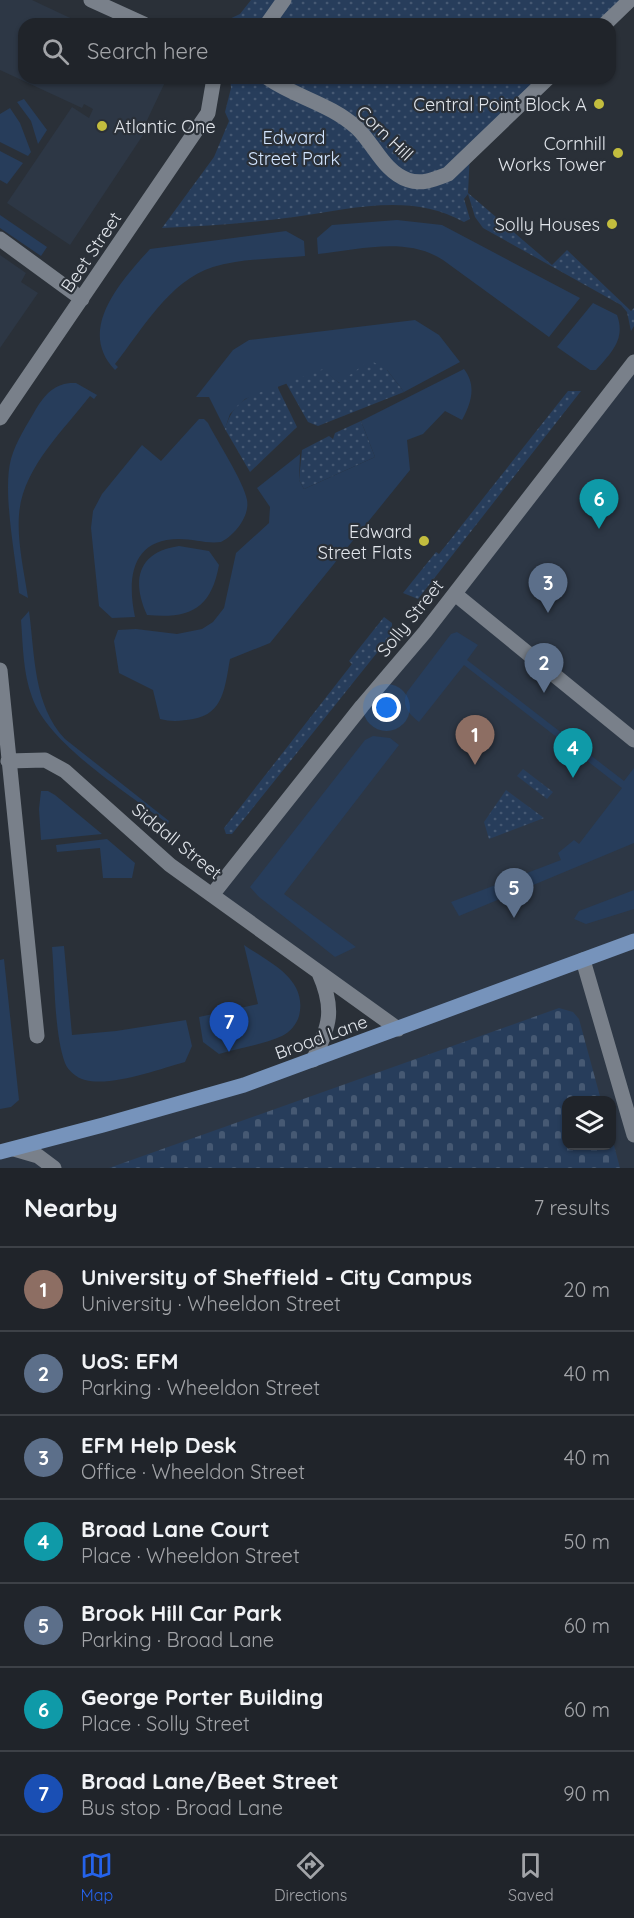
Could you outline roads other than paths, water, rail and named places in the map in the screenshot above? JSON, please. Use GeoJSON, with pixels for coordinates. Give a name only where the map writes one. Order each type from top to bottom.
{"type":"FeatureCollection","features":[{"type":"Feature","properties":{"kind":"main road","name":"Broad Lane"},"geometry":{"type":"LineString","coordinates":[[7,1150],[194,1100],[314,1060],[634,941]]}},
{"type":"Feature","properties":{"kind":"street"},"geometry":{"type":"LineString","coordinates":[[91,0],[131,18]]}},
{"type":"Feature","properties":{"kind":"street"},"geometry":{"type":"LineString","coordinates":[[271,18],[284,0]]}},
{"type":"Feature","properties":{"kind":"street"},"geometry":{"type":"LineString","coordinates":[[611,18],[630,0]]}},
{"type":"Feature","properties":{"kind":"street","name":"Beet Street"},"geometry":{"type":"LineString","coordinates":[[0,418],[211,106],[213,84]]}},
{"type":"Feature","properties":{"kind":"street","name":"Corn Hill"},"geometry":{"type":"LineString","coordinates":[[277,84],[323,106],[356,127],[393,172],[408,180],[429,182],[448,174],[542,84]]}},
{"type":"Feature","properties":{"kind":"street"},"geometry":{"type":"LineString","coordinates":[[0,239],[82,298]]}},
{"type":"Feature","properties":{"kind":"street","name":"Solly Street"},"geometry":{"type":"LineString","coordinates":[[212,895],[455,594],[634,362]]}},
{"type":"Feature","properties":{"kind":"street"},"geometry":{"type":"LineString","coordinates":[[455,594],[634,740]]}},
{"type":"Feature","properties":{"kind":"street"},"geometry":{"type":"LineString","coordinates":[[0,670],[8,761],[7,821],[37,1036]]}},
{"type":"Feature","properties":{"kind":"street","name":"Siddall Street"},"geometry":{"type":"LineString","coordinates":[[8,761],[45,760],[65,771],[170,865],[398,1029]]}},
{"type":"Feature","properties":{"kind":"street"},"geometry":{"type":"LineString","coordinates":[[583,960],[634,1135]]}},
{"type":"Feature","properties":{"kind":"street"},"geometry":{"type":"LineString","coordinates":[[314,1060],[328,1029],[327,991],[318,970]]}},
{"type":"Feature","properties":{"kind":"street"},"geometry":{"type":"LineString","coordinates":[[7,1150],[38,1156],[54,1168]]}},
{"type":"Feature","properties":{"kind":"place","name":"Central Point Block A"},"geometry":{"type":"Point","coordinates":[599,104]}},
{"type":"Feature","properties":{"kind":"place","name":"Atlantic One"},"geometry":{"type":"Point","coordinates":[102,126]}},
{"type":"Feature","properties":{"kind":"place","name":"Cornhill Works Tower"},"geometry":{"type":"Point","coordinates":[618,153]}},
{"type":"Feature","properties":{"kind":"place","name":"Solly Houses"},"geometry":{"type":"Point","coordinates":[612,224]}},
{"type":"Feature","properties":{"kind":"place","name":"George Porter Building"},"geometry":{"type":"Point","coordinates":[599,529]}},
{"type":"Feature","properties":{"kind":"place","name":"Edward Street Flats"},"geometry":{"type":"Point","coordinates":[424,541]}},
{"type":"Feature","properties":{"kind":"place","name":"EFM Help Desk"},"geometry":{"type":"Point","coordinates":[548,613]}},
{"type":"Feature","properties":{"kind":"place","name":"UoS: EFM"},"geometry":{"type":"Point","coordinates":[544,693]}},
{"type":"Feature","properties":{"kind":"place","name":"University of Sheffield - City Campus"},"geometry":{"type":"Point","coordinates":[475,765]}},
{"type":"Feature","properties":{"kind":"place","name":"Broad Lane Court"},"geometry":{"type":"Point","coordinates":[573,778]}},
{"type":"Feature","properties":{"kind":"place","name":"Brook Hill Car Park"},"geometry":{"type":"Point","coordinates":[514,918]}},
{"type":"Feature","properties":{"kind":"place","name":"Broad Lane/Beet Street"},"geometry":{"type":"Point","coordinates":[229,1052]}},
{"type":"Feature","properties":{"kind":"park label","name":"Edward Street Park"},"geometry":{"type":"Point","coordinates":[294,147]}}]}
